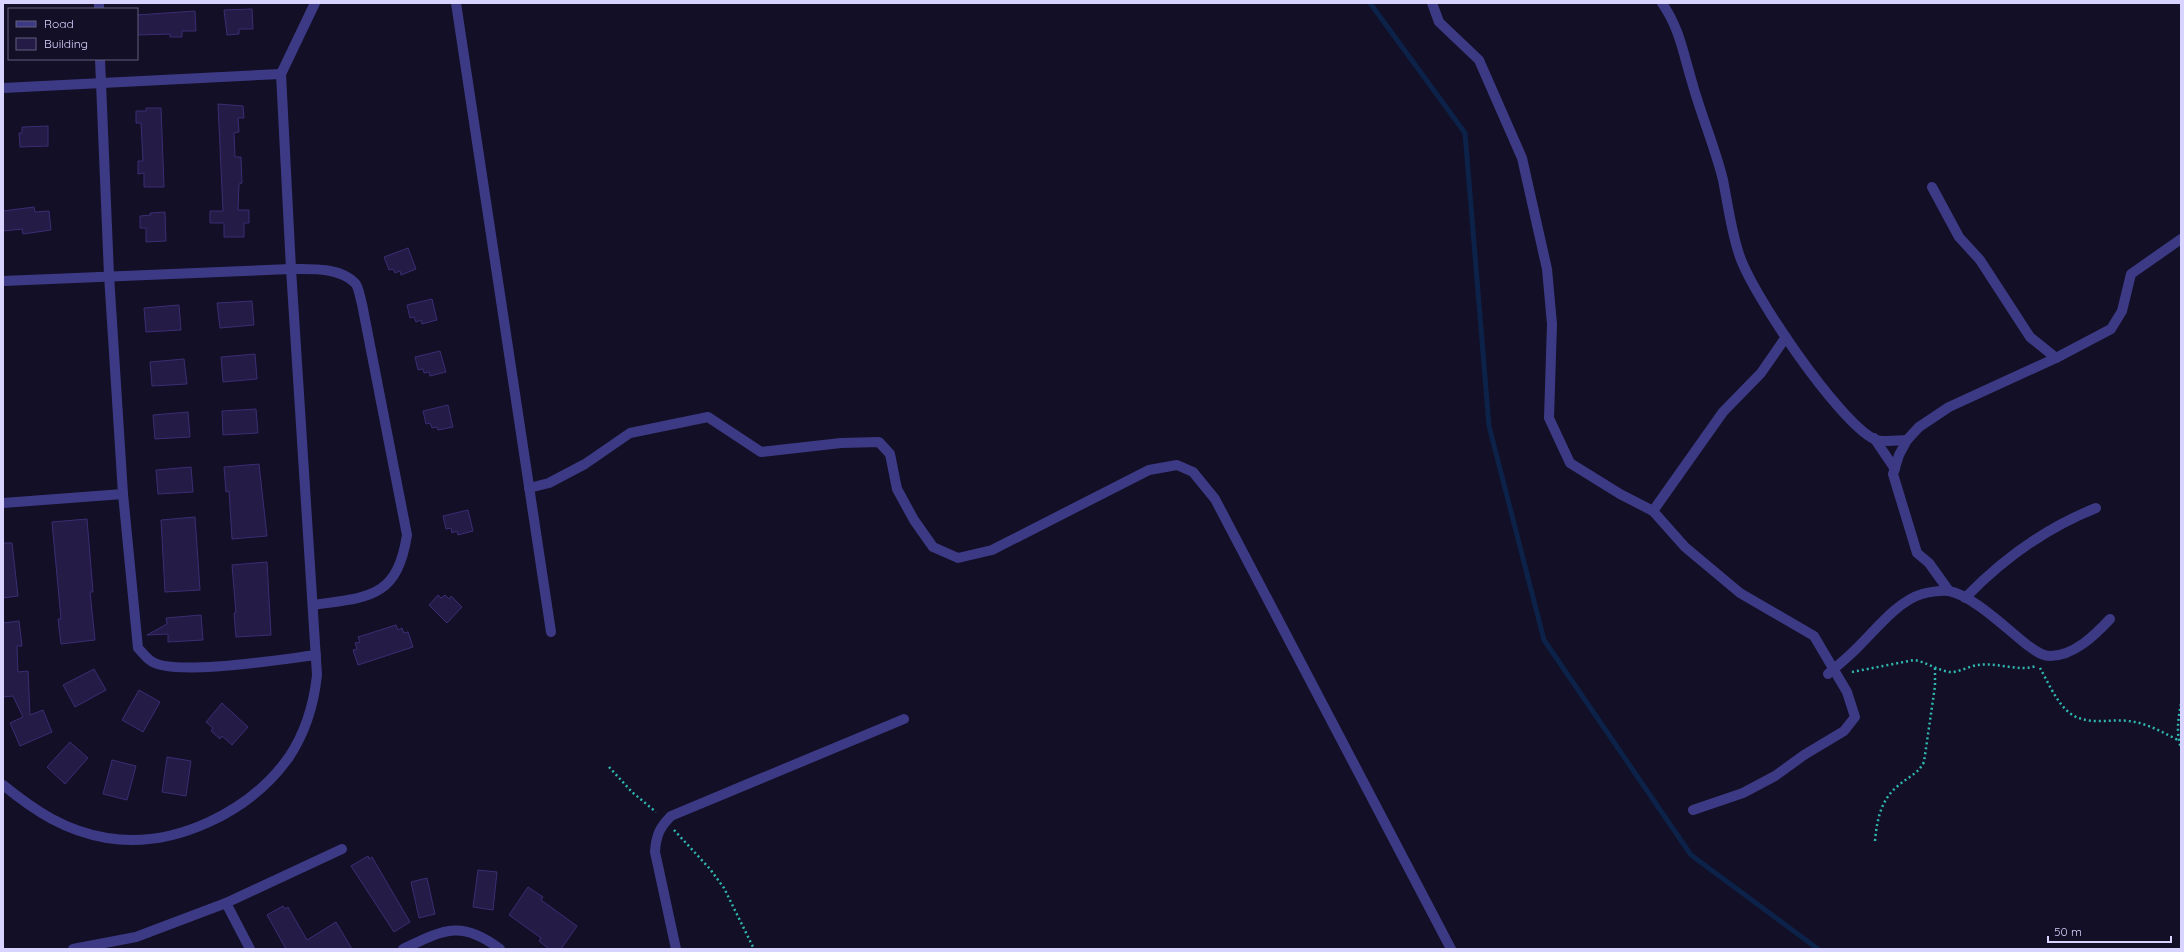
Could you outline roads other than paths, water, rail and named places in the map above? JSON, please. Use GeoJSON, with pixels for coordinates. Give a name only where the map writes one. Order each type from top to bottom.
{"type":"FeatureCollection","features":[{"type":"Feature","properties":{"kind":"street"},"geometry":{"type":"LineString","coordinates":[[3,784],[34,810],[57,822],[80,831],[107,838],[134,840],[161,837],[198,826],[226,813],[249,798],[269,782],[289,756],[302,732],[315,693],[316,655],[290,269],[281,74],[316,3]]}},
{"type":"Feature","properties":{"kind":"street"},"geometry":{"type":"LineString","coordinates":[[456,3],[551,632]]}},
{"type":"Feature","properties":{"kind":"street"},"geometry":{"type":"LineString","coordinates":[[1432,3],[1439,22],[1479,60],[1522,158],[1547,269],[1552,324],[1549,418],[1570,463],[1620,494],[1653,511],[1685,547],[1740,593],[1814,636],[1831,671],[1848,692],[1855,717],[1844,731],[1804,755],[1775,776],[1743,792],[1693,810]]}},
{"type":"Feature","properties":{"kind":"street"},"geometry":{"type":"LineString","coordinates":[[1662,3],[1684,46],[1691,80],[1722,179],[1739,256],[1767,308],[1808,370],[1848,418],[1874,438],[1895,469]]}},
{"type":"Feature","properties":{"kind":"street"},"geometry":{"type":"LineString","coordinates":[[100,60],[109,275],[123,494],[138,648],[151,662],[171,668],[196,668],[316,655]]}},
{"type":"Feature","properties":{"kind":"street"},"geometry":{"type":"LineString","coordinates":[[3,88],[281,74]]}},
{"type":"Feature","properties":{"kind":"street"},"geometry":{"type":"LineString","coordinates":[[1932,187],[1960,237],[1980,260],[2030,337],[2056,358]]}},
{"type":"Feature","properties":{"kind":"street"},"geometry":{"type":"LineString","coordinates":[[1949,591],[1929,563],[1917,553],[1893,474],[1899,455],[1907,440],[1919,427],[1949,407],[2056,358],[2111,328],[2122,311],[2131,274],[2181,239]]}},
{"type":"Feature","properties":{"kind":"street"},"geometry":{"type":"LineString","coordinates":[[3,281],[109,275],[322,269],[344,275],[356,284],[362,304],[407,535],[404,556],[397,572],[385,587],[370,596],[313,605]]}},
{"type":"Feature","properties":{"kind":"street"},"geometry":{"type":"LineString","coordinates":[[1653,511],[1723,412],[1761,373],[1786,337]]}},
{"type":"Feature","properties":{"kind":"street"},"geometry":{"type":"LineString","coordinates":[[529,488],[549,483],[585,464],[630,433],[708,417],[761,452],[841,444],[879,442],[890,454],[897,489],[914,520],[933,546],[958,558],[992,550],[1149,470],[1176,465],[1193,472],[1215,499],[1451,949]]}},
{"type":"Feature","properties":{"kind":"street"},"geometry":{"type":"LineString","coordinates":[[1874,438],[1884,441],[1907,440]]}},
{"type":"Feature","properties":{"kind":"street"},"geometry":{"type":"LineString","coordinates":[[3,503],[123,494]]}},
{"type":"Feature","properties":{"kind":"street"},"geometry":{"type":"LineString","coordinates":[[1965,598],[1987,576],[2031,542],[2055,526],[2096,508]]}},
{"type":"Feature","properties":{"kind":"street"},"geometry":{"type":"LineString","coordinates":[[1831,671],[1855,650],[1879,624],[1903,605],[1921,594],[1949,591],[1965,598],[1990,614],[2034,650],[2049,656],[2063,654],[2078,646],[2096,633],[2110,619]]}},
{"type":"Feature","properties":{"kind":"street"},"geometry":{"type":"LineString","coordinates":[[676,949],[655,852],[656,839],[660,827],[671,816],[904,719]]}},
{"type":"Feature","properties":{"kind":"street"},"geometry":{"type":"LineString","coordinates":[[73,949],[136,937],[226,903],[342,849]]}},
{"type":"Feature","properties":{"kind":"street"},"geometry":{"type":"LineString","coordinates":[[226,903],[250,949]]}},
{"type":"Feature","properties":{"kind":"street"},"geometry":{"type":"LineString","coordinates":[[403,949],[450,930],[471,931],[488,940],[500,949]]}},
{"type":"Feature","properties":{"kind":"waterway"},"geometry":{"type":"LineString","coordinates":[[1370,3],[1465,133],[1489,426],[1544,640],[1691,855],[1818,949]]}}]}
